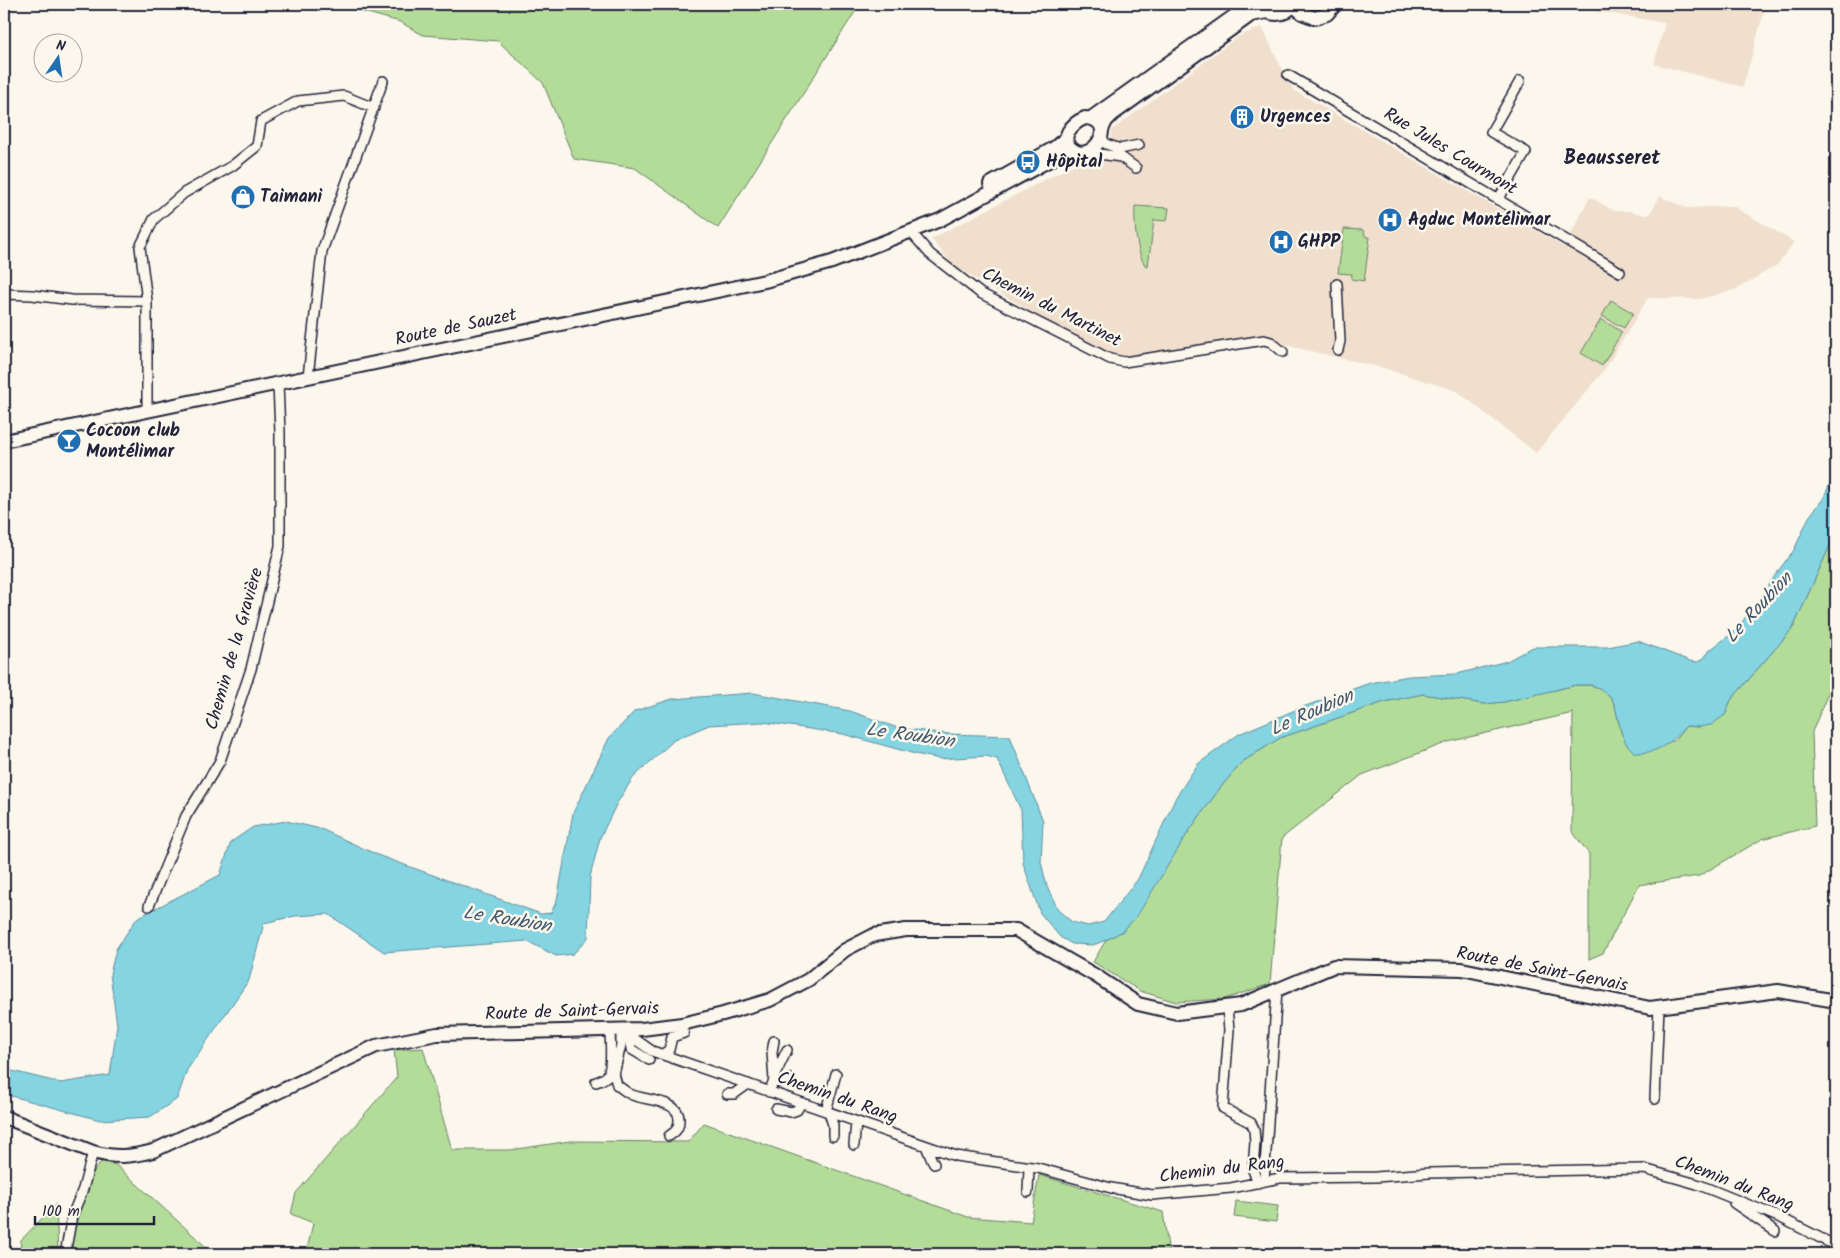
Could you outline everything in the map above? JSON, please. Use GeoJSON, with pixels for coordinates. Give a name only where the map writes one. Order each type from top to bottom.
{"type":"FeatureCollection","features":[{"type":"Feature","properties":{"kind":"street"},"geometry":{"type":"LineString","coordinates":[[1136,168],[1121,157],[1079,151],[1067,143],[1068,130],[1073,124],[1085,118],[1092,118],[1251,4]]}},
{"type":"Feature","properties":{"kind":"street"},"geometry":{"type":"LineString","coordinates":[[1079,151],[1098,144],[1106,121],[1112,115],[1251,15],[1264,8],[1279,15],[1285,13],[1294,5],[1302,13],[1315,18],[1327,14],[1336,4]]}},
{"type":"Feature","properties":{"kind":"street","name":"Rue Jules Courmont"},"geometry":{"type":"LineString","coordinates":[[1288,75],[1620,272]]}},
{"type":"Feature","properties":{"kind":"street"},"geometry":{"type":"LineString","coordinates":[[308,377],[322,251],[383,81]]}},
{"type":"Feature","properties":{"kind":"street"},"geometry":{"type":"LineString","coordinates":[[1498,200],[1526,152],[1491,132],[1520,81]]}},
{"type":"Feature","properties":{"kind":"street"},"geometry":{"type":"LineString","coordinates":[[147,411],[146,301],[140,247],[154,219],[184,193],[232,166],[257,146],[261,121],[298,101],[344,96],[374,108]]}},
{"type":"Feature","properties":{"kind":"street"},"geometry":{"type":"LineString","coordinates":[[1092,118],[1100,125],[1106,144],[1120,149],[1139,145]]}},
{"type":"Feature","properties":{"kind":"street","name":"Route de Sauzet"},"geometry":{"type":"LineString","coordinates":[[910,231],[1054,148],[1066,138]]}},
{"type":"Feature","properties":{"kind":"street","name":"Route de Sauzet"},"geometry":{"type":"LineString","coordinates":[[4,441],[765,281],[832,262],[940,220],[1059,155],[1079,151]]}},
{"type":"Feature","properties":{"kind":"street","name":"Chemin du Martinet"},"geometry":{"type":"LineString","coordinates":[[910,231],[930,254],[980,293],[1110,359],[1124,362],[1264,340],[1271,342],[1282,352]]}},
{"type":"Feature","properties":{"kind":"street"},"geometry":{"type":"LineString","coordinates":[[1337,284],[1340,341],[1338,350]]}},
{"type":"Feature","properties":{"kind":"street"},"geometry":{"type":"LineString","coordinates":[[4,294],[72,300],[146,301]]}},
{"type":"Feature","properties":{"kind":"street","name":"Chemin de la Gravière"},"geometry":{"type":"LineString","coordinates":[[149,906],[186,816],[220,761],[253,660],[280,546],[278,383]]}},
{"type":"Feature","properties":{"kind":"street","name":"Route de Saint-Gervais"},"geometry":{"type":"LineString","coordinates":[[4,1117],[93,1152],[132,1157],[153,1151],[376,1046],[437,1034],[622,1031],[682,1024],[770,1000],[808,980],[845,950],[874,935],[906,930],[1016,930],[1096,976],[1138,1004],[1176,1013],[1241,1005],[1334,966],[1462,970],[1650,1008],[1778,991],[1836,1001]]}},
{"type":"Feature","properties":{"kind":"street"},"geometry":{"type":"LineString","coordinates":[[1261,1182],[1278,990]]}},
{"type":"Feature","properties":{"kind":"street"},"geometry":{"type":"LineString","coordinates":[[1227,1007],[1229,1030],[1223,1108],[1251,1123],[1254,1129],[1255,1142],[1253,1170],[1261,1182]]}},
{"type":"Feature","properties":{"kind":"street"},"geometry":{"type":"LineString","coordinates":[[1655,1099],[1659,1007]]}},
{"type":"Feature","properties":{"kind":"street"},"geometry":{"type":"LineString","coordinates":[[622,1031],[631,1049],[649,1060]]}},
{"type":"Feature","properties":{"kind":"street"},"geometry":{"type":"LineString","coordinates":[[596,1082],[609,1074],[610,1061],[622,1031]]}},
{"type":"Feature","properties":{"kind":"street"},"geometry":{"type":"LineString","coordinates":[[622,1031],[622,1045],[614,1074],[617,1085],[632,1095],[668,1104],[674,1109],[679,1116],[679,1124],[676,1132],[669,1136]]}},
{"type":"Feature","properties":{"kind":"street","name":"Chemin du Rang"},"geometry":{"type":"LineString","coordinates":[[622,1031],[652,1051],[748,1084],[772,1084],[801,1103],[956,1156],[1029,1167],[1111,1188],[1152,1195],[1231,1188],[1280,1178],[1644,1169],[1697,1184],[1781,1218],[1836,1246]]}},
{"type":"Feature","properties":{"kind":"street"},"geometry":{"type":"LineString","coordinates":[[663,1054],[669,1050],[672,1037],[684,1033]]}},
{"type":"Feature","properties":{"kind":"street"},"geometry":{"type":"LineString","coordinates":[[772,1084],[774,1041]]}},
{"type":"Feature","properties":{"kind":"street"},"geometry":{"type":"LineString","coordinates":[[772,1084],[787,1050]]}},
{"type":"Feature","properties":{"kind":"street"},"geometry":{"type":"LineString","coordinates":[[833,1136],[833,1125],[828,1112],[836,1074]]}},
{"type":"Feature","properties":{"kind":"street"},"geometry":{"type":"LineString","coordinates":[[772,1084],[790,1079]]}},
{"type":"Feature","properties":{"kind":"street"},"geometry":{"type":"LineString","coordinates":[[727,1094],[734,1094],[748,1084]]}},
{"type":"Feature","properties":{"kind":"street"},"geometry":{"type":"LineString","coordinates":[[776,1109],[791,1112],[797,1110],[801,1103]]}},
{"type":"Feature","properties":{"kind":"street"},"geometry":{"type":"LineString","coordinates":[[854,1145],[856,1122]]}},
{"type":"Feature","properties":{"kind":"street"},"geometry":{"type":"LineString","coordinates":[[926,1146],[934,1164]]}},
{"type":"Feature","properties":{"kind":"street"},"geometry":{"type":"LineString","coordinates":[[65,1254],[72,1216],[83,1188],[93,1152]]}},
{"type":"Feature","properties":{"kind":"street"},"geometry":{"type":"LineString","coordinates":[[1005,1163],[1005,1173]]}},
{"type":"Feature","properties":{"kind":"street"},"geometry":{"type":"LineString","coordinates":[[1028,1192],[1029,1167]]}},
{"type":"Feature","properties":{"kind":"street"},"geometry":{"type":"LineString","coordinates":[[1726,1196],[1775,1231]]}},
{"type":"Feature","properties":{"kind":"shaded area"},"geometry":{"type":"Polygon","coordinates":[[[1555,4],[1766,4],[1743,87],[1654,64],[1665,23],[1555,4]]]}},
{"type":"Feature","properties":{"kind":"shaded area"},"geometry":{"type":"Polygon","coordinates":[[[1262,27],[1294,90],[1564,247],[1590,197],[1614,211],[1628,211],[1646,215],[1650,214],[1660,196],[1686,208],[1733,206],[1794,242],[1777,265],[1737,289],[1700,299],[1648,298],[1605,369],[1536,453],[1457,391],[1383,368],[1267,341],[1117,362],[954,266],[931,239],[1098,152],[1111,143],[1112,130],[1239,36],[1262,27]]]}},
{"type":"Feature","properties":{"kind":"green space"},"geometry":{"type":"Polygon","coordinates":[[[296,4],[860,4],[718,228],[635,168],[574,159],[543,83],[498,41],[423,35],[400,22],[346,7],[290,7],[296,4]]]}},
{"type":"Feature","properties":{"kind":"green space"},"geometry":{"type":"Polygon","coordinates":[[[1135,206],[1169,208],[1167,221],[1154,220],[1148,266],[1145,265],[1142,259],[1138,245],[1135,228],[1135,206]]]}},
{"type":"Feature","properties":{"kind":"green space"},"geometry":{"type":"Polygon","coordinates":[[[1344,229],[1363,230],[1366,237],[1370,237],[1364,281],[1351,279],[1352,274],[1338,273],[1344,229]]]}},
{"type":"Feature","properties":{"kind":"green space"},"geometry":{"type":"Polygon","coordinates":[[[1611,300],[1633,313],[1624,328],[1602,316],[1611,300]]]}},
{"type":"Feature","properties":{"kind":"green space"},"geometry":{"type":"Polygon","coordinates":[[[1601,319],[1622,332],[1602,366],[1581,353],[1601,319]]]}},
{"type":"Feature","properties":{"kind":"green space"},"geometry":{"type":"Polygon","coordinates":[[[1836,532],[1836,674],[1812,732],[1815,826],[1762,839],[1699,876],[1639,885],[1603,953],[1589,959],[1589,854],[1572,831],[1573,713],[1448,742],[1362,775],[1282,838],[1270,984],[1225,999],[1176,1002],[1140,991],[1093,962],[1106,940],[1123,931],[1189,831],[1220,788],[1242,762],[1280,738],[1384,702],[1423,694],[1484,704],[1504,702],[1576,685],[1591,685],[1599,688],[1611,697],[1621,732],[1627,745],[1674,741],[1686,726],[1699,727],[1725,715],[1731,700],[1793,628],[1836,532]]]}},
{"type":"Feature","properties":{"kind":"green space"},"geometry":{"type":"Polygon","coordinates":[[[423,1048],[452,1150],[511,1150],[570,1141],[688,1142],[704,1123],[968,1217],[1031,1222],[1039,1175],[1163,1212],[1169,1254],[306,1254],[313,1223],[291,1214],[296,1193],[397,1077],[394,1050],[423,1048]]]}},
{"type":"Feature","properties":{"kind":"green space"},"geometry":{"type":"Polygon","coordinates":[[[102,1161],[116,1165],[214,1254],[69,1254],[68,1239],[85,1183],[102,1161]]]}},
{"type":"Feature","properties":{"kind":"green space"},"geometry":{"type":"Polygon","coordinates":[[[1236,1201],[1278,1206],[1276,1222],[1234,1217],[1236,1201]]]}},
{"type":"Feature","properties":{"kind":"green space"},"geometry":{"type":"Polygon","coordinates":[[[56,1204],[58,1254],[22,1254],[20,1241],[56,1204]]]}},
{"type":"Feature","properties":{"kind":"water","name":"Le Roubion"},"geometry":{"type":"Polygon","coordinates":[[[1836,470],[1836,532],[1793,628],[1731,700],[1725,715],[1711,725],[1699,727],[1686,726],[1664,746],[1643,753],[1635,753],[1627,745],[1621,732],[1611,697],[1599,688],[1591,685],[1576,685],[1504,702],[1484,704],[1423,694],[1384,702],[1280,738],[1242,762],[1220,788],[1189,831],[1137,916],[1123,931],[1093,945],[1072,944],[1060,937],[1040,913],[1023,863],[1021,810],[997,759],[986,756],[940,759],[843,734],[763,722],[709,725],[674,740],[633,778],[617,803],[600,838],[590,877],[588,938],[573,954],[556,956],[527,941],[384,952],[328,914],[295,916],[264,923],[249,980],[187,1070],[177,1099],[150,1117],[100,1120],[4,1094],[4,1069],[61,1083],[110,1075],[117,1025],[110,974],[116,949],[137,918],[220,875],[231,842],[253,827],[286,821],[321,829],[380,856],[541,914],[551,913],[557,900],[573,813],[609,738],[635,711],[672,699],[753,693],[850,711],[898,728],[949,734],[1010,736],[1043,821],[1041,862],[1047,887],[1059,911],[1072,922],[1088,926],[1104,922],[1138,879],[1176,797],[1198,764],[1239,734],[1300,708],[1370,683],[1409,676],[1457,674],[1507,661],[1533,647],[1608,647],[1638,641],[1690,661],[1698,662],[1735,631],[1762,596],[1794,550],[1809,517],[1823,499],[1836,470]]]}},
{"type":"Feature","properties":{"kind":"place","name":"Urgences"},"geometry":{"type":"Point","coordinates":[1242,117]}},
{"type":"Feature","properties":{"kind":"place","name":"Hôpital"},"geometry":{"type":"Point","coordinates":[1028,162]}},
{"type":"Feature","properties":{"kind":"place","name":"Taimani"},"geometry":{"type":"Point","coordinates":[243,197]}},
{"type":"Feature","properties":{"kind":"place","name":"Agduc Montélimar"},"geometry":{"type":"Point","coordinates":[1390,220]}},
{"type":"Feature","properties":{"kind":"place","name":"GHPP"},"geometry":{"type":"Point","coordinates":[1281,242]}},
{"type":"Feature","properties":{"kind":"place","name":"Cocoon club Montélimar"},"geometry":{"type":"Point","coordinates":[69,441]}},
{"type":"Feature","properties":{"kind":"district","name":"Beausseret"},"geometry":{"type":"Point","coordinates":[1612,159]}}]}
